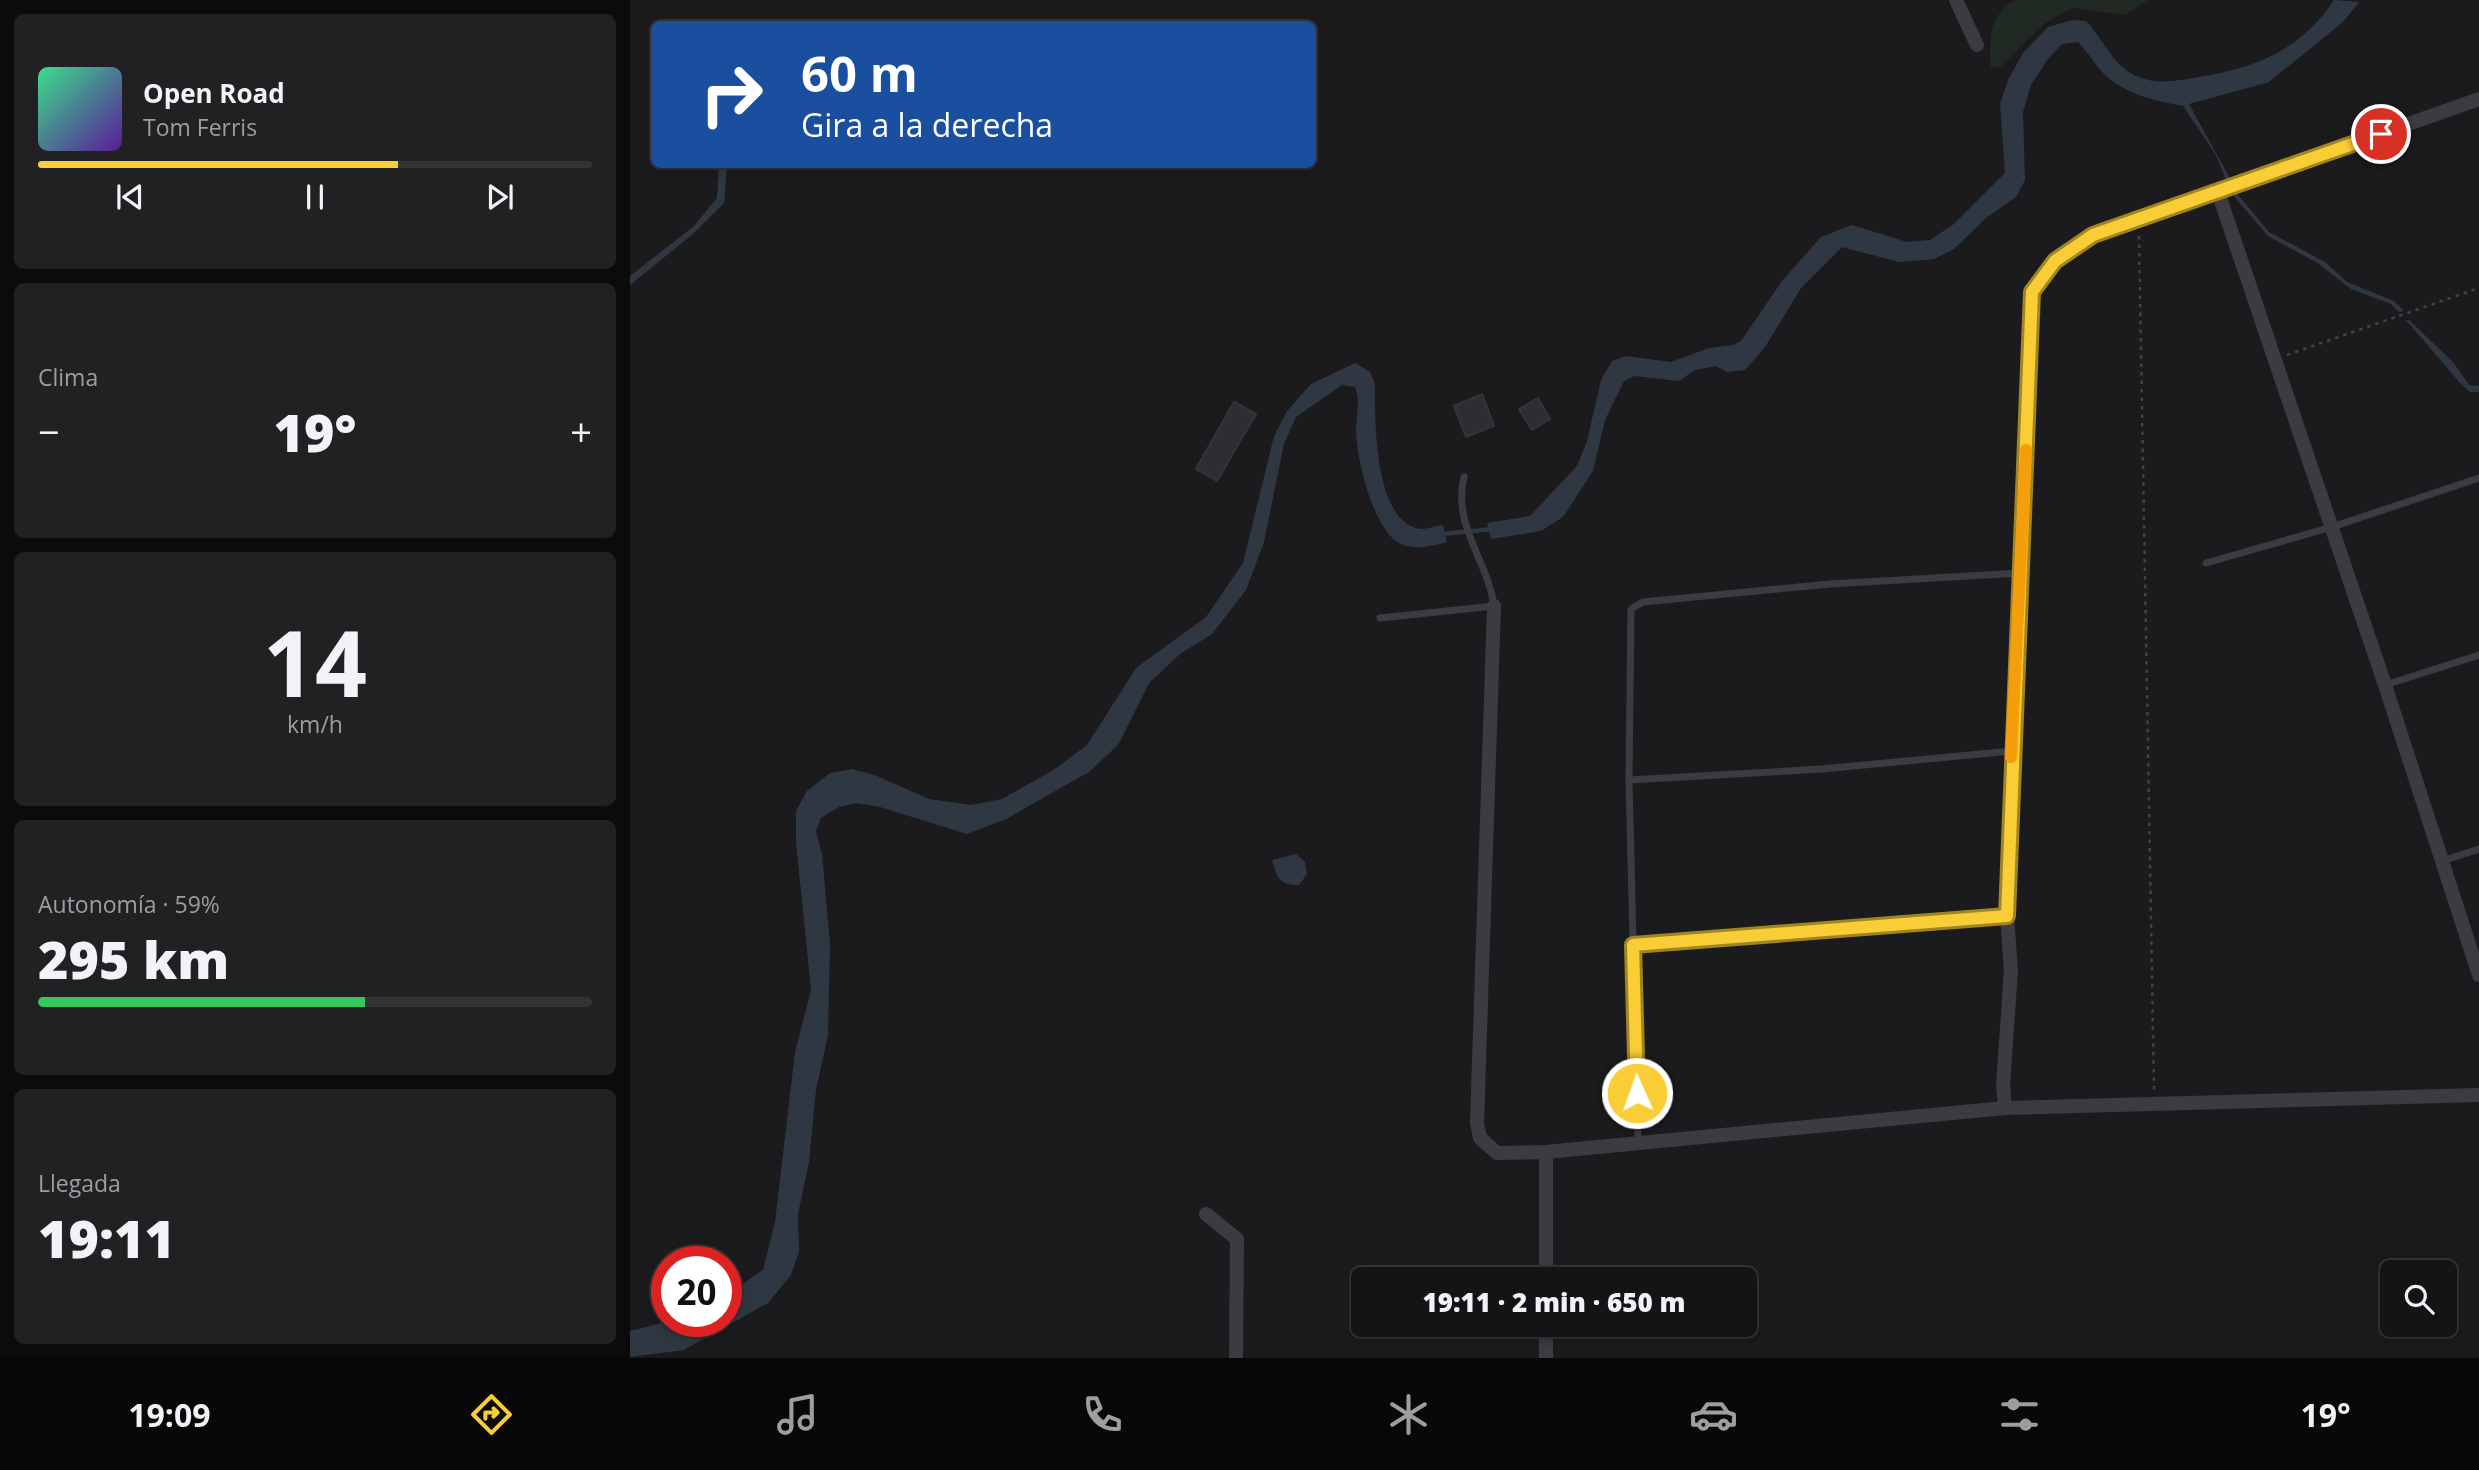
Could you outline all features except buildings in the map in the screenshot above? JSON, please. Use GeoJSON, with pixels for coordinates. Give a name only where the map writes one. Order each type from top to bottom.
{"type":"FeatureCollection","features":[{"type":"Feature","properties":{"kind":"street"},"geometry":{"type":"LineString","coordinates":[[1956,0],[1977,45]]}},
{"type":"Feature","properties":{"kind":"street"},"geometry":{"type":"LineString","coordinates":[[2005,1108],[2003,1084],[2011,970],[2007,916],[2012,751],[2032,292],[2055,261],[2093,235],[2479,99]]}},
{"type":"Feature","properties":{"kind":"street"},"geometry":{"type":"LineString","coordinates":[[2227,189],[2274,359],[2385,685],[2479,975]]}},
{"type":"Feature","properties":{"kind":"street"},"geometry":{"type":"LineString","coordinates":[[1494,606],[1477,1123],[1480,1138],[1497,1153],[1546,1152],[2005,1108],[2479,1095]]}},
{"type":"Feature","properties":{"kind":"street"},"geometry":{"type":"LineString","coordinates":[[1546,1152],[1546,1267]]}},
{"type":"Feature","properties":{"kind":"street"},"geometry":{"type":"LineString","coordinates":[[1206,1214],[1237,1239],[1236,1358]]}},
{"type":"Feature","properties":{"kind":"street"},"geometry":{"type":"LineString","coordinates":[[1546,1337],[1546,1358]]}},
{"type":"Feature","properties":{"kind":"lane"},"geometry":{"type":"LineString","coordinates":[[1380,618],[1494,606],[1492,592],[1471,544],[1464,517],[1460,493],[1464,477]]}},
{"type":"Feature","properties":{"kind":"lane"},"geometry":{"type":"LineString","coordinates":[[2206,562],[2332,527],[2479,478]]}},
{"type":"Feature","properties":{"kind":"lane"},"geometry":{"type":"LineString","coordinates":[[1639,1142],[1629,780],[1629,614],[1638,603],[1830,584],[2021,572]]}},
{"type":"Feature","properties":{"kind":"lane"},"geometry":{"type":"LineString","coordinates":[[2385,685],[2479,655]]}},
{"type":"Feature","properties":{"kind":"lane"},"geometry":{"type":"LineString","coordinates":[[1629,780],[1822,769],[2012,751]]}},
{"type":"Feature","properties":{"kind":"lane"},"geometry":{"type":"LineString","coordinates":[[2442,861],[2479,849]]}},
{"type":"Feature","properties":{"kind":"lane"},"geometry":{"type":"LineString","coordinates":[[1633,945],[2007,916]]}},
{"type":"Feature","properties":{"kind":"path"},"geometry":{"type":"LineString","coordinates":[[2138,218],[2154,1105]]}},
{"type":"Feature","properties":{"kind":"path"},"geometry":{"type":"LineString","coordinates":[[2274,359],[2402,317],[2479,288]]}},
{"type":"Feature","properties":{"kind":"shaded area"},"geometry":{"type":"Polygon","coordinates":[[[2017,0],[2148,0],[2125,15],[2072,8],[2045,23],[2001,66],[1991,68],[1991,38],[1996,19],[2001,11],[2017,0]]]}},
{"type":"Feature","properties":{"kind":"shaded area"},"geometry":{"type":"Polygon","coordinates":[[[2334,0],[2359,2],[2344,21],[2269,82],[2189,104],[2233,184],[2228,185],[2216,155],[2183,106],[2133,93],[2106,76],[2078,42],[2062,44],[2048,59],[2031,85],[2023,112],[2025,180],[2016,197],[1986,218],[1954,249],[1934,259],[1899,262],[1842,247],[1801,288],[1765,347],[1745,370],[1727,372],[1716,366],[1695,370],[1679,381],[1634,376],[1624,381],[1605,420],[1593,471],[1563,517],[1541,531],[1491,539],[1487,523],[1530,516],[1577,466],[1587,441],[1601,380],[1612,361],[1626,356],[1671,362],[1709,348],[1733,345],[1741,341],[1782,281],[1821,237],[1852,225],[1907,242],[1930,240],[1954,224],[2005,173],[2000,104],[2008,80],[2023,53],[2048,27],[2072,20],[2086,21],[2114,58],[2128,71],[2151,81],[2175,81],[2240,68],[2276,54],[2307,32],[2334,0]]]}},
{"type":"Feature","properties":{"kind":"shaded area"},"geometry":{"type":"Polygon","coordinates":[[[719,168],[727,168],[724,203],[693,234],[630,285],[630,276],[693,227],[717,198],[719,168]]]}},
{"type":"Feature","properties":{"kind":"shaded area"},"geometry":{"type":"Polygon","coordinates":[[[2235,191],[2269,232],[2325,262],[2347,282],[2394,301],[2404,311],[2399,312],[2391,304],[2351,289],[2319,264],[2268,236],[2231,193],[2235,191]]]}},
{"type":"Feature","properties":{"kind":"shaded area"},"geometry":{"type":"Polygon","coordinates":[[[2406,320],[2453,362],[2469,385],[2479,386],[2479,392],[2470,392],[2461,384],[2406,320]]]}},
{"type":"Feature","properties":{"kind":"shaded area"},"geometry":{"type":"Polygon","coordinates":[[[1355,363],[1370,372],[1375,383],[1375,420],[1380,467],[1385,489],[1394,509],[1405,522],[1421,529],[1443,525],[1447,542],[1411,547],[1399,543],[1381,523],[1368,491],[1359,457],[1356,429],[1357,392],[1355,387],[1342,385],[1296,417],[1284,444],[1264,542],[1246,590],[1212,634],[1180,654],[1149,683],[1118,745],[1089,772],[1006,819],[967,834],[880,807],[856,803],[839,807],[821,818],[816,831],[822,854],[830,944],[828,1035],[816,1090],[809,1162],[798,1214],[799,1252],[791,1275],[768,1303],[742,1318],[742,1284],[763,1270],[775,1222],[795,1052],[811,990],[796,842],[796,811],[807,791],[830,773],[852,769],[877,776],[929,799],[971,805],[1002,799],[1055,769],[1087,745],[1136,668],[1206,617],[1243,563],[1274,436],[1287,411],[1311,384],[1355,363]]]}},
{"type":"Feature","properties":{"kind":"shaded area"},"geometry":{"type":"Polygon","coordinates":[[[1296,854],[1305,862],[1307,874],[1299,885],[1287,884],[1280,879],[1272,860],[1296,854]]]}},
{"type":"Feature","properties":{"kind":"shaded area"},"geometry":{"type":"Polygon","coordinates":[[[651,1326],[651,1337],[707,1337],[684,1350],[630,1357],[630,1331],[651,1326]]]}},
{"type":"Feature","properties":{"kind":"waterway"},"geometry":{"type":"LineString","coordinates":[[1441,534],[1494,529]]}},
{"type":"Feature","properties":{"kind":"slow traffic"},"geometry":{"type":"LineString","coordinates":[[2011,757],[2026,450]]}},
{"type":"Feature","properties":{"kind":"route"},"geometry":{"type":"LineString","coordinates":[[1637,1093],[1633,945],[2007,916],[2032,292],[2055,261],[2093,235],[2381,134]]}}]}
